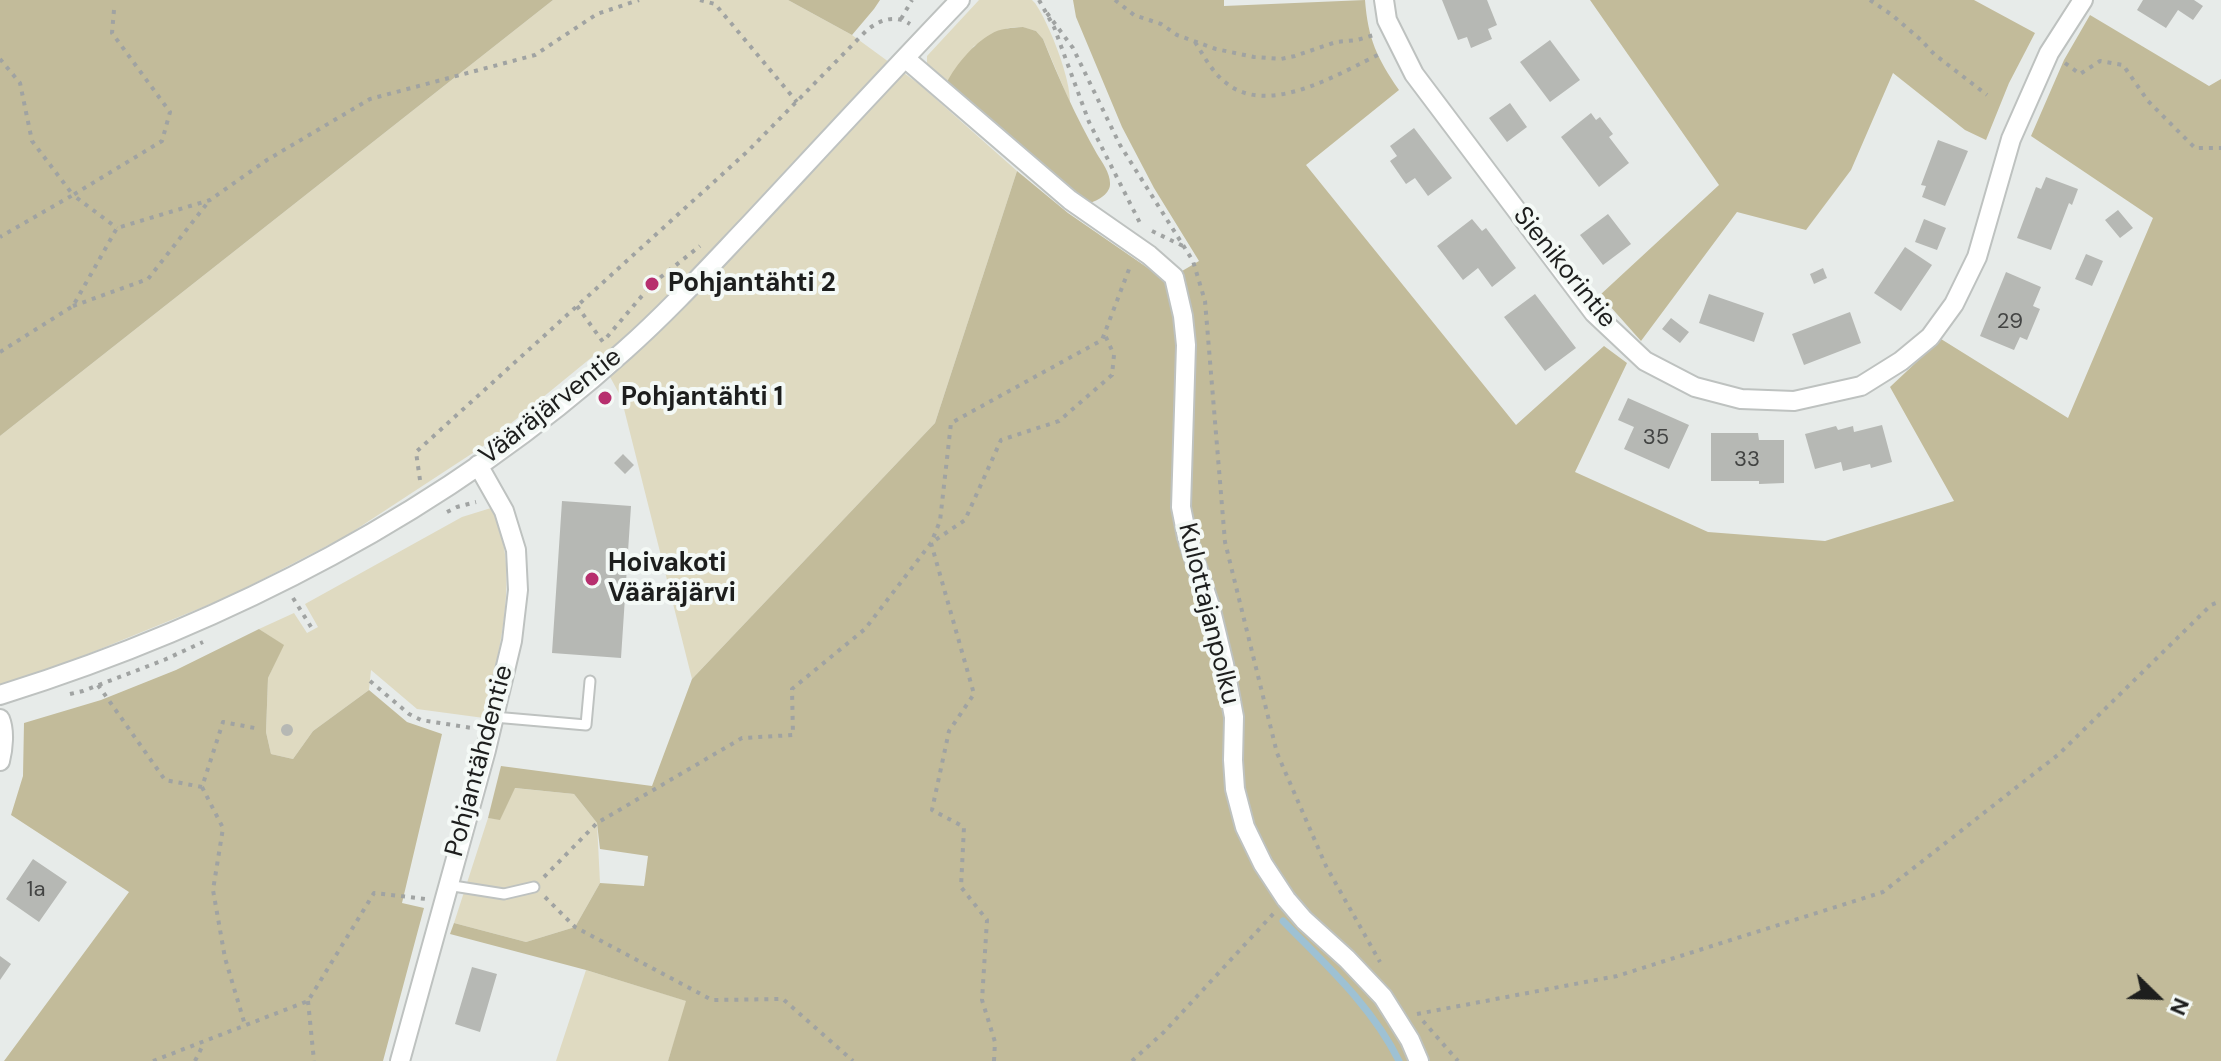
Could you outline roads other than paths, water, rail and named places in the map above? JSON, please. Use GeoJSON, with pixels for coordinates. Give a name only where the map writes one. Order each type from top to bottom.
{"type":"FeatureCollection","features":[{"type":"Feature","properties":{"kind":"street","name":"Vääräjärventie"},"geometry":{"type":"LineString","coordinates":[[0,695],[164,636],[233,605],[417,506],[509,445],[627,348],[716,260],[960,0]]}},
{"type":"Feature","properties":{"kind":"street","name":"Sienikorintie"},"geometry":{"type":"LineString","coordinates":[[1384,0],[1387,20],[1414,74],[1594,313],[1645,361],[1695,387],[1741,399],[1794,401],[1861,386],[1901,361],[1930,337],[1954,304],[1977,257],[2011,139],[2049,53],[2083,0]]}},
{"type":"Feature","properties":{"kind":"street","name":"Kulottajanpolku"},"geometry":{"type":"LineString","coordinates":[[906,59],[1070,200],[1174,277],[1180,295],[1186,345],[1181,473],[1184,524],[1217,629],[1230,691],[1234,717],[1235,789],[1240,809],[1252,842],[1286,899],[1304,920],[1403,1011],[1419,1061]]}},
{"type":"Feature","properties":{"kind":"street","name":"Pohjantähdentie"},"geometry":{"type":"LineString","coordinates":[[400,1061],[512,641],[518,590],[516,550],[504,511],[478,465]]}},
{"type":"Feature","properties":{"kind":"street"},"geometry":{"type":"LineString","coordinates":[[0,719],[0,761]]}},
{"type":"Feature","properties":{"kind":"lane"},"geometry":{"type":"LineString","coordinates":[[492,724],[586,725],[590,681]]}},
{"type":"Feature","properties":{"kind":"lane"},"geometry":{"type":"LineString","coordinates":[[445,893],[504,894],[534,887]]}},
{"type":"Feature","properties":{"kind":"waterway"},"geometry":{"type":"LineString","coordinates":[[1283,921],[1362,1004],[1399,1061]]}},
{"type":"Feature","properties":{"kind":"place","name":"Pohjantähti 2"},"geometry":{"type":"Point","coordinates":[652,284]}},
{"type":"Feature","properties":{"kind":"place","name":"Pohjantähti 1"},"geometry":{"type":"Point","coordinates":[605,398]}},
{"type":"Feature","properties":{"kind":"place","name":"Hoivakoti Vääräjärvi"},"geometry":{"type":"Point","coordinates":[592,579]}}]}
